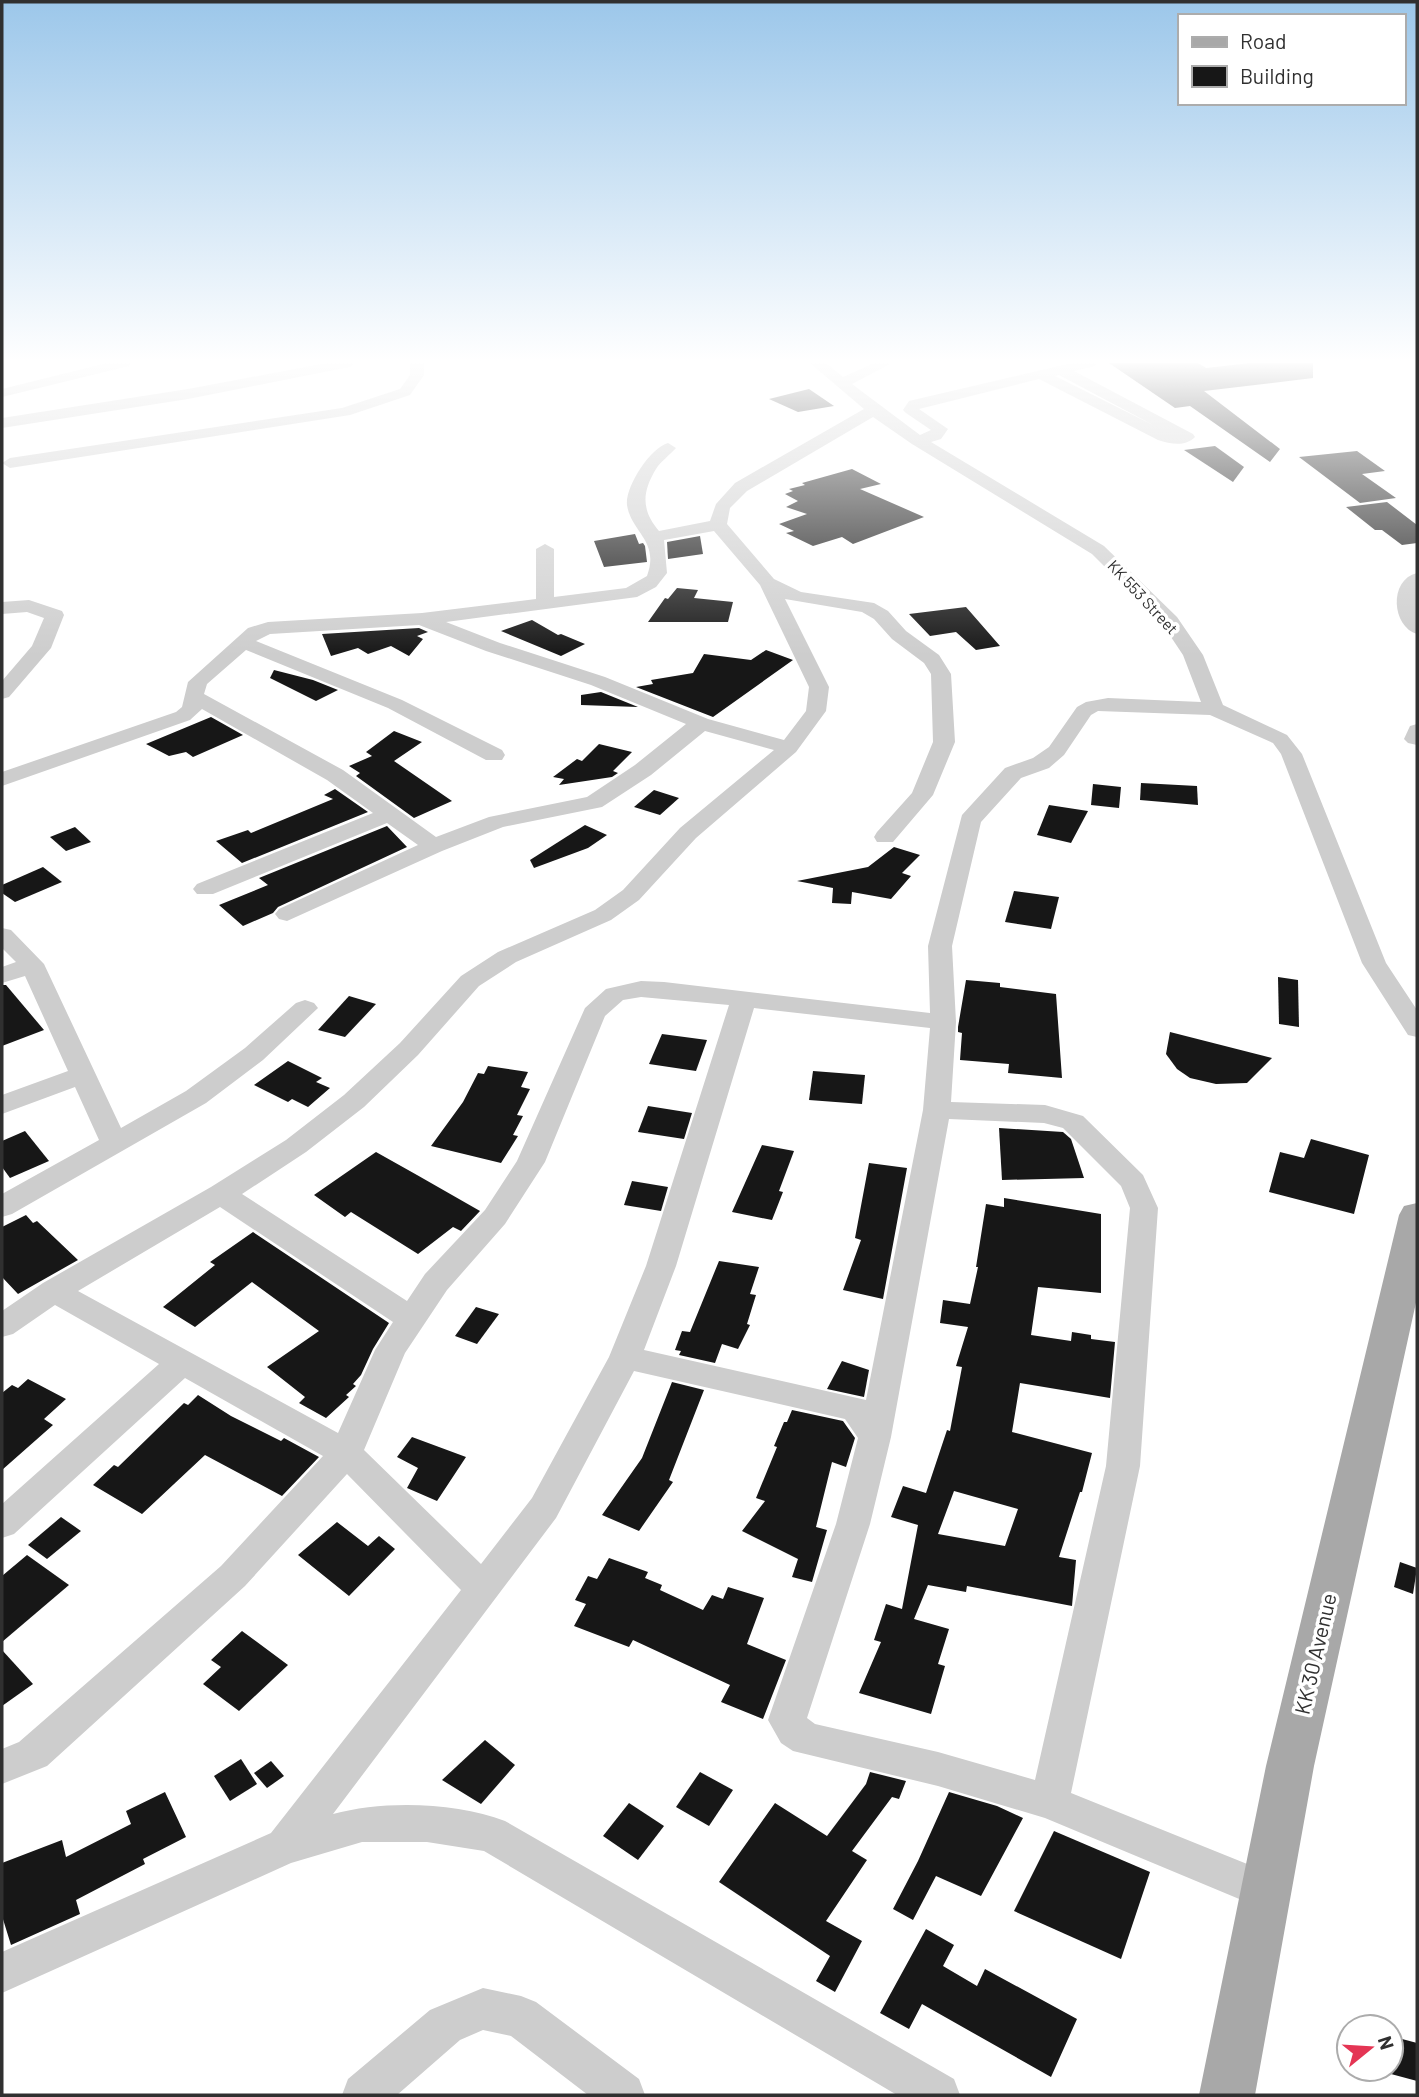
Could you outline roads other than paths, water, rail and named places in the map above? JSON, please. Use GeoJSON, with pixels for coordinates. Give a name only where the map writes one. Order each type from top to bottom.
{"type":"FeatureCollection","features":[{"type":"Feature","properties":{"kind":"main road","name":"KK 30 Avenue"},"geometry":{"type":"LineString","coordinates":[[1227,2095],[1293,1752],[1417,1215]]}},
{"type":"Feature","properties":{"kind":"street"},"geometry":{"type":"LineString","coordinates":[[9,463],[23,461]]}},
{"type":"Feature","properties":{"kind":"street"},"geometry":{"type":"LineString","coordinates":[[2,779],[183,716],[192,710],[195,686],[200,680],[255,632],[268,628],[338,622],[422,620],[630,593],[650,585],[659,571],[655,537],[641,521],[635,502],[649,466],[654,461]]}},
{"type":"Feature","properties":{"kind":"street"},"geometry":{"type":"LineString","coordinates":[[2,1326],[54,1291],[221,1194],[296,1146],[354,1101],[410,1049],[470,981],[507,957],[603,915],[631,895],[688,833],[789,748],[816,711],[819,687],[768,583],[718,525],[718,513],[726,500],[741,487],[786,461]]}},
{"type":"Feature","properties":{"kind":"street","name":"KK 553 Street"},"geometry":{"type":"LineString","coordinates":[[951,461],[1098,550],[1170,621],[1193,654],[1214,709]]}},
{"type":"Feature","properties":{"kind":"street"},"geometry":{"type":"LineString","coordinates":[[655,537],[718,525]]}},
{"type":"Feature","properties":{"kind":"street"},"geometry":{"type":"LineString","coordinates":[[545,550],[545,603]]}},
{"type":"Feature","properties":{"kind":"street"},"geometry":{"type":"LineString","coordinates":[[1417,578],[1411,580],[1404,598],[1410,622],[1417,628]]}},
{"type":"Feature","properties":{"kind":"street"},"geometry":{"type":"LineString","coordinates":[[768,583],[796,597],[867,607],[881,615],[899,635],[932,659],[941,674],[944,743],[922,795],[885,837]]}},
{"type":"Feature","properties":{"kind":"street"},"geometry":{"type":"LineString","coordinates":[[2,608],[29,606],[55,615],[41,648],[2,693]]}},
{"type":"Feature","properties":{"kind":"street"},"geometry":{"type":"LineString","coordinates":[[422,620],[493,647],[598,681],[701,723],[789,748]]}},
{"type":"Feature","properties":{"kind":"street"},"geometry":{"type":"LineString","coordinates":[[242,642],[395,704],[494,755]]}},
{"type":"Feature","properties":{"kind":"street"},"geometry":{"type":"LineString","coordinates":[[195,697],[335,775],[434,846]]}},
{"type":"Feature","properties":{"kind":"street"},"geometry":{"type":"LineString","coordinates":[[1268,1892],[1050,1802],[938,1769],[806,1739],[794,1731],[787,1720],[853,1524],[875,1437],[937,1110],[943,1022],[940,946],[970,820],[1013,773],[1041,763],[1057,751],[1084,711],[1093,706],[1108,704],[1214,709],[1263,729],[1280,739],[1291,754],[1374,963],[1417,1029]]}},
{"type":"Feature","properties":{"kind":"street"},"geometry":{"type":"LineString","coordinates":[[287,914],[434,846],[497,822],[594,802],[643,770],[701,723]]}},
{"type":"Feature","properties":{"kind":"street"},"geometry":{"type":"LineString","coordinates":[[205,889],[390,814]]}},
{"type":"Feature","properties":{"kind":"street"},"geometry":{"type":"LineString","coordinates":[[2,935],[32,964],[115,1144]]}},
{"type":"Feature","properties":{"kind":"street"},"geometry":{"type":"LineString","coordinates":[[2,976],[32,964]]}},
{"type":"Feature","properties":{"kind":"street"},"geometry":{"type":"LineString","coordinates":[[2,1767],[33,1754],[233,1576],[346,1453],[391,1350],[436,1282],[495,1216],[531,1161],[594,1013],[615,994],[641,989],[943,1022]]}},
{"type":"Feature","properties":{"kind":"street"},"geometry":{"type":"LineString","coordinates":[[285,1846],[484,1590],[544,1508],[625,1357],[661,1266],[744,999]]}},
{"type":"Feature","properties":{"kind":"street"},"geometry":{"type":"LineString","coordinates":[[2,1206],[197,1097],[254,1054],[305,1008]]}},
{"type":"Feature","properties":{"kind":"street"},"geometry":{"type":"LineString","coordinates":[[2,1105],[81,1075]]}},
{"type":"Feature","properties":{"kind":"street"},"geometry":{"type":"LineString","coordinates":[[937,1110],[1045,1114],[1073,1122],[1133,1182],[1144,1208],[1123,1466],[1050,1802]]}},
{"type":"Feature","properties":{"kind":"street"},"geometry":{"type":"LineString","coordinates":[[221,1194],[412,1319]]}},
{"type":"Feature","properties":{"kind":"street"},"geometry":{"type":"LineString","coordinates":[[54,1291],[346,1453],[484,1590]]}},
{"type":"Feature","properties":{"kind":"street"},"geometry":{"type":"LineString","coordinates":[[625,1357],[856,1409],[875,1437]]}},
{"type":"Feature","properties":{"kind":"street"},"geometry":{"type":"LineString","coordinates":[[2,1524],[182,1362]]}},
{"type":"Feature","properties":{"kind":"street"},"geometry":{"type":"LineString","coordinates":[[2,1973],[285,1846],[362,1824],[427,1824],[491,1834],[938,2095]]}},
{"type":"Feature","properties":{"kind":"street"},"geometry":{"type":"LineString","coordinates":[[364,2095],[444,2025],[483,2009],[521,2017],[623,2095]]}}]}
